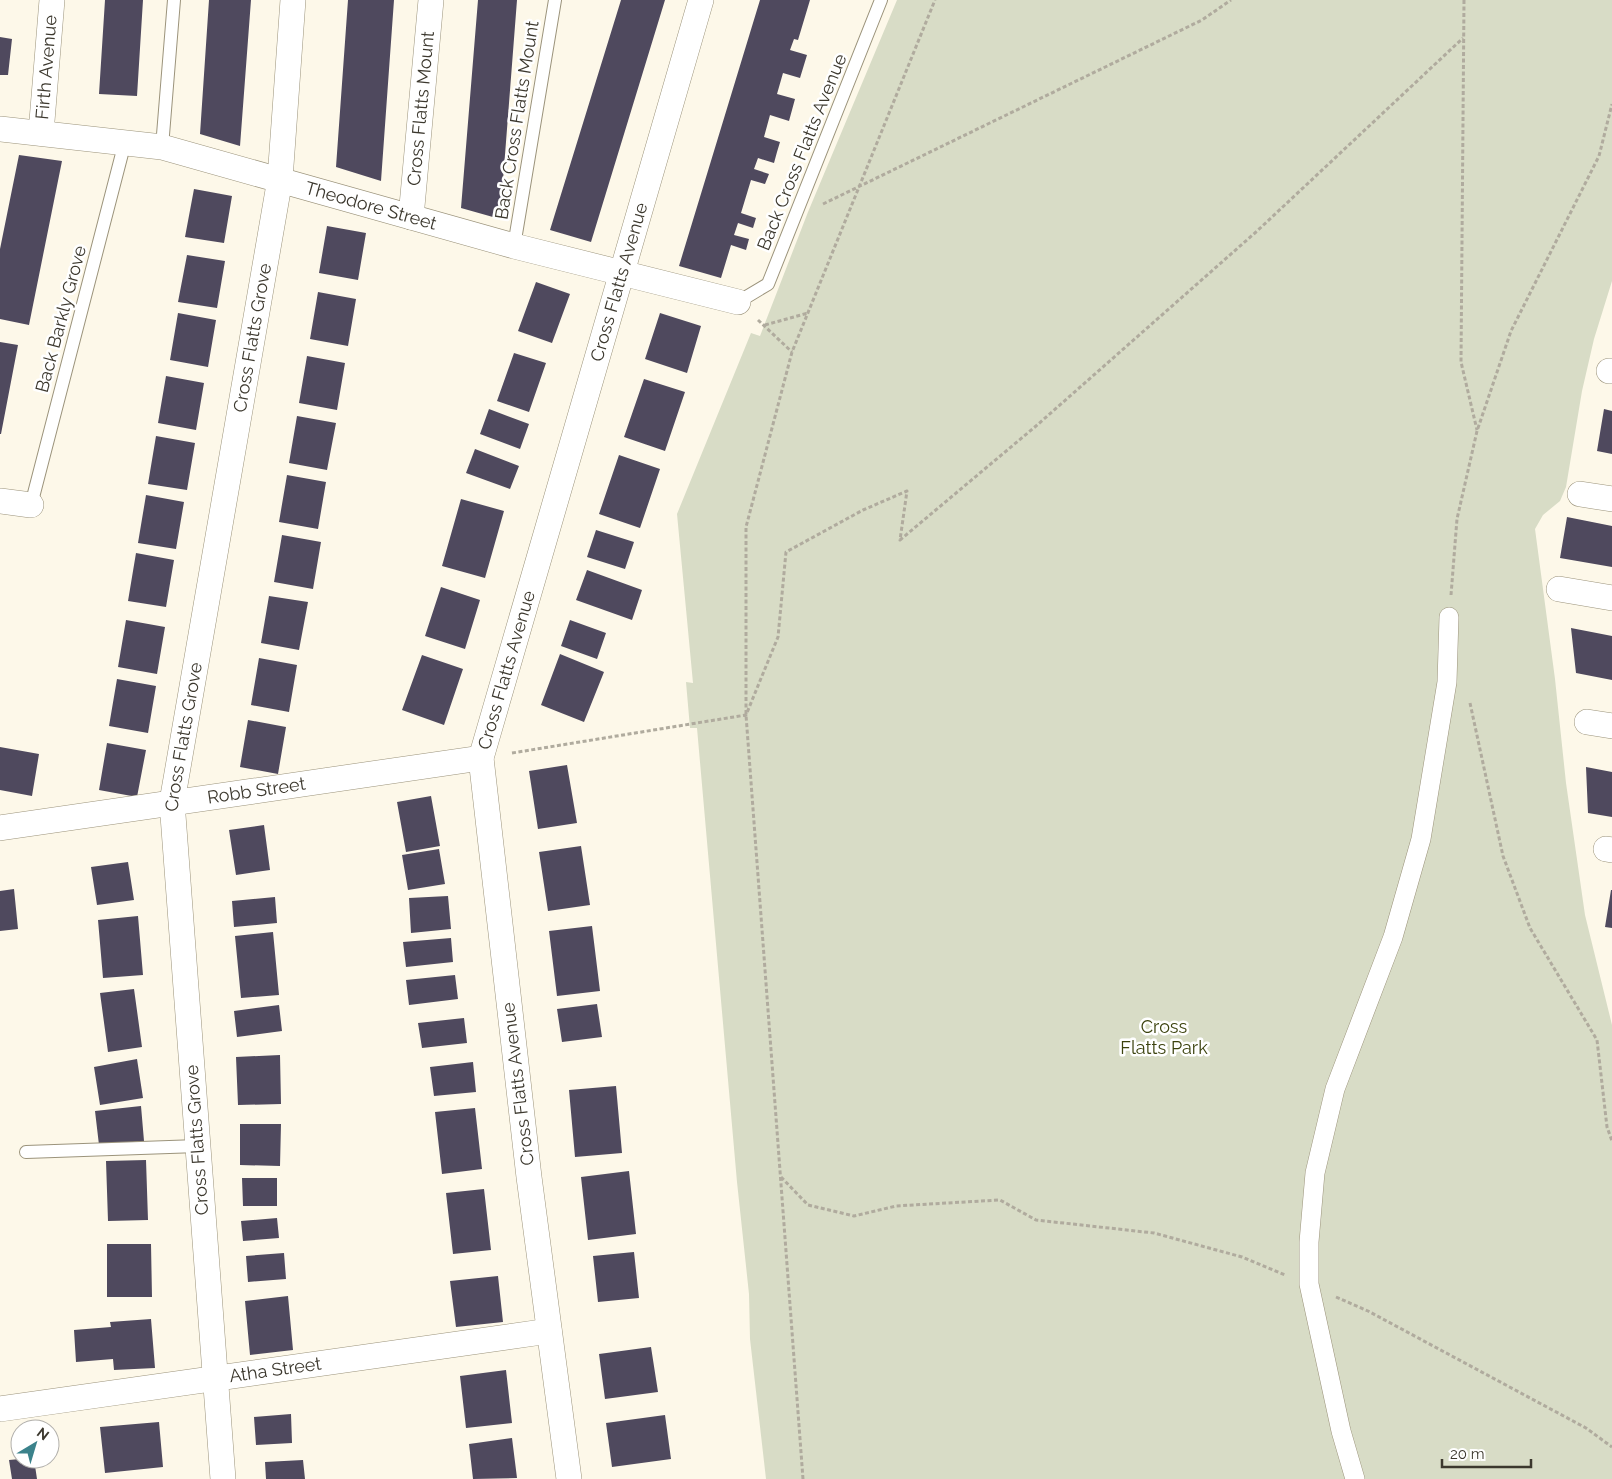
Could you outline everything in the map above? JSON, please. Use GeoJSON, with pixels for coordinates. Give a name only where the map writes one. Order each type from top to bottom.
{"type":"FeatureCollection","features":[{"type":"Feature","properties":{"kind":"street","name":"Firth Avenue"},"geometry":{"type":"LineString","coordinates":[[42,134],[52,0]]}},
{"type":"Feature","properties":{"kind":"street","name":"Cross Flatts Grove"},"geometry":{"type":"LineString","coordinates":[[223,1479],[172,802],[280,179],[293,0]]}},
{"type":"Feature","properties":{"kind":"street","name":"Cross Flatts Mount"},"geometry":{"type":"LineString","coordinates":[[411,217],[431,0]]}},
{"type":"Feature","properties":{"kind":"street","name":"Cross Flatts Avenue"},"geometry":{"type":"LineString","coordinates":[[568,1479],[528,1167],[481,758],[701,0]]}},
{"type":"Feature","properties":{"kind":"street","name":"Theodore Street"},"geometry":{"type":"LineString","coordinates":[[0,129],[162,147],[514,246],[738,302]]}},
{"type":"Feature","properties":{"kind":"street"},"geometry":{"type":"LineString","coordinates":[[1580,494],[1612,499]]}},
{"type":"Feature","properties":{"kind":"street"},"geometry":{"type":"LineString","coordinates":[[0,501],[31,505]]}},
{"type":"Feature","properties":{"kind":"street"},"geometry":{"type":"LineString","coordinates":[[1559,589],[1612,598]]}},
{"type":"Feature","properties":{"kind":"street"},"geometry":{"type":"LineString","coordinates":[[1356,1479],[1341,1431],[1309,1284],[1308,1242],[1315,1173],[1336,1089],[1393,937],[1421,839],[1447,682],[1449,617]]}},
{"type":"Feature","properties":{"kind":"street"},"geometry":{"type":"LineString","coordinates":[[1587,722],[1612,726]]}},
{"type":"Feature","properties":{"kind":"street","name":"Robb Street"},"geometry":{"type":"LineString","coordinates":[[0,828],[481,758]]}},
{"type":"Feature","properties":{"kind":"street","name":"Atha Street"},"geometry":{"type":"LineString","coordinates":[[0,1409],[549,1331]]}},
{"type":"Feature","properties":{"kind":"lane"},"geometry":{"type":"LineString","coordinates":[[162,147],[174,0]]}},
{"type":"Feature","properties":{"kind":"lane","name":"Back Cross Flatts Mount"},"geometry":{"type":"LineString","coordinates":[[514,246],[555,0]]}},
{"type":"Feature","properties":{"kind":"lane","name":"Back Cross Flatts Avenue"},"geometry":{"type":"LineString","coordinates":[[738,302],[768,284],[881,0]]}},
{"type":"Feature","properties":{"kind":"lane","name":"Back Barkly Grove"},"geometry":{"type":"LineString","coordinates":[[31,505],[125,142]]}},
{"type":"Feature","properties":{"kind":"lane"},"geometry":{"type":"LineString","coordinates":[[26,1152],[198,1146]]}},
{"type":"Feature","properties":{"kind":"path"},"geometry":{"type":"LineString","coordinates":[[803,1479],[746,715],[746,527],[792,352],[935,0]]}},
{"type":"Feature","properties":{"kind":"path"},"geometry":{"type":"LineString","coordinates":[[816,208],[1202,20],[1231,0]]}},
{"type":"Feature","properties":{"kind":"path"},"geometry":{"type":"LineString","coordinates":[[1464,0],[1461,362],[1477,431]]}},
{"type":"Feature","properties":{"kind":"path"},"geometry":{"type":"LineString","coordinates":[[746,715],[778,638],[786,552],[863,510],[907,491],[900,540],[1036,426],[1256,232],[1463,38]]}},
{"type":"Feature","properties":{"kind":"path"},"geometry":{"type":"LineString","coordinates":[[1449,617],[1457,519],[1477,431],[1511,331],[1599,156],[1612,104]]}},
{"type":"Feature","properties":{"kind":"path"},"geometry":{"type":"LineString","coordinates":[[738,302],[792,352]]}},
{"type":"Feature","properties":{"kind":"path"},"geometry":{"type":"LineString","coordinates":[[764,325],[808,313]]}},
{"type":"Feature","properties":{"kind":"path"},"geometry":{"type":"LineString","coordinates":[[1469,701],[1504,856],[1530,928],[1597,1040],[1607,1127],[1612,1141]]}},
{"type":"Feature","properties":{"kind":"path"},"geometry":{"type":"LineString","coordinates":[[481,758],[746,715]]}},
{"type":"Feature","properties":{"kind":"path"},"geometry":{"type":"LineString","coordinates":[[780,1177],[808,1205],[854,1216],[896,1206],[1000,1200],[1036,1220],[1154,1233],[1242,1257],[1309,1284],[1368,1311],[1561,1414],[1586,1428],[1612,1447]]}},
{"type":"Feature","properties":{"kind":"green space","name":"Cross Flatts Park"},"geometry":{"type":"Polygon","coordinates":[[[897,0],[1612,0],[1612,281],[1594,339],[1582,391],[1566,487],[1560,501],[1543,515],[1535,529],[1555,679],[1566,783],[1585,915],[1612,1025],[1612,1479],[766,1479],[750,1339],[749,1294],[737,1182],[697,728],[690,728],[686,682],[693,683],[677,514],[751,333],[760,336],[808,212],[897,0]]]}},
{"type":"Feature","properties":{"kind":"building"},"geometry":{"type":"Polygon","coordinates":[[[105,0],[143,0],[137,96],[99,94],[105,0]]]}},
{"type":"Feature","properties":{"kind":"building"},"geometry":{"type":"Polygon","coordinates":[[[209,0],[251,0],[240,146],[200,134],[209,0]]]}},
{"type":"Feature","properties":{"kind":"building"},"geometry":{"type":"Polygon","coordinates":[[[348,0],[394,0],[381,181],[336,167],[348,0]]]}},
{"type":"Feature","properties":{"kind":"building"},"geometry":{"type":"Polygon","coordinates":[[[478,0],[517,0],[500,219],[461,208],[478,0]]]}},
{"type":"Feature","properties":{"kind":"building"},"geometry":{"type":"Polygon","coordinates":[[[621,0],[665,0],[591,242],[550,230],[621,0]]]}},
{"type":"Feature","properties":{"kind":"building"},"geometry":{"type":"Polygon","coordinates":[[[760,0],[810,0],[798,40],[794,39],[790,50],[807,55],[800,78],[783,73],[777,94],[795,99],[789,121],[770,115],[764,137],[780,142],[774,163],[758,158],[754,169],[769,174],[765,184],[751,180],[741,213],[756,218],[753,228],[738,223],[734,235],[749,239],[746,250],[731,245],[721,278],[679,266],[760,0]]]}},
{"type":"Feature","properties":{"kind":"building"},"geometry":{"type":"Polygon","coordinates":[[[0,37],[12,39],[8,75],[0,75],[0,37]]]}},
{"type":"Feature","properties":{"kind":"building"},"geometry":{"type":"Polygon","coordinates":[[[19,155],[62,161],[29,325],[0,319],[0,249],[19,155]]]}},
{"type":"Feature","properties":{"kind":"building"},"geometry":{"type":"Polygon","coordinates":[[[194,189],[232,196],[224,243],[185,237],[194,189]]]}},
{"type":"Feature","properties":{"kind":"building"},"geometry":{"type":"Polygon","coordinates":[[[327,226],[366,233],[358,280],[319,273],[327,226]]]}},
{"type":"Feature","properties":{"kind":"building"},"geometry":{"type":"Polygon","coordinates":[[[187,255],[225,261],[217,308],[178,302],[187,255]]]}},
{"type":"Feature","properties":{"kind":"building"},"geometry":{"type":"Polygon","coordinates":[[[536,282],[570,294],[552,343],[518,331],[536,282]]]}},
{"type":"Feature","properties":{"kind":"building"},"geometry":{"type":"Polygon","coordinates":[[[318,292],[356,299],[348,346],[310,339],[318,292]]]}},
{"type":"Feature","properties":{"kind":"building"},"geometry":{"type":"Polygon","coordinates":[[[178,313],[216,320],[208,367],[170,360],[178,313]]]}},
{"type":"Feature","properties":{"kind":"building"},"geometry":{"type":"Polygon","coordinates":[[[660,313],[701,326],[687,373],[645,359],[660,313]]]}},
{"type":"Feature","properties":{"kind":"building"},"geometry":{"type":"Polygon","coordinates":[[[0,342],[18,345],[1,434],[0,434],[0,342]]]}},
{"type":"Feature","properties":{"kind":"building"},"geometry":{"type":"Polygon","coordinates":[[[514,353],[546,363],[529,412],[497,401],[514,353]]]}},
{"type":"Feature","properties":{"kind":"building"},"geometry":{"type":"Polygon","coordinates":[[[307,356],[345,363],[337,410],[299,403],[307,356]]]}},
{"type":"Feature","properties":{"kind":"building"},"geometry":{"type":"Polygon","coordinates":[[[166,376],[204,383],[196,430],[158,423],[166,376]]]}},
{"type":"Feature","properties":{"kind":"building"},"geometry":{"type":"Polygon","coordinates":[[[644,379],[685,392],[665,451],[624,437],[644,379]]]}},
{"type":"Feature","properties":{"kind":"building"},"geometry":{"type":"Polygon","coordinates":[[[489,409],[529,424],[520,449],[480,434],[489,409]]]}},
{"type":"Feature","properties":{"kind":"building"},"geometry":{"type":"Polygon","coordinates":[[[1604,409],[1612,411],[1612,454],[1597,451],[1604,409]]]}},
{"type":"Feature","properties":{"kind":"building"},"geometry":{"type":"Polygon","coordinates":[[[297,416],[336,423],[327,470],[289,463],[297,416]]]}},
{"type":"Feature","properties":{"kind":"building"},"geometry":{"type":"Polygon","coordinates":[[[156,436],[195,443],[187,490],[148,484],[156,436]]]}},
{"type":"Feature","properties":{"kind":"building"},"geometry":{"type":"Polygon","coordinates":[[[475,449],[519,466],[510,489],[466,473],[475,449]]]}},
{"type":"Feature","properties":{"kind":"building"},"geometry":{"type":"Polygon","coordinates":[[[619,455],[660,469],[640,528],[599,514],[619,455]]]}},
{"type":"Feature","properties":{"kind":"building"},"geometry":{"type":"Polygon","coordinates":[[[287,475],[326,482],[318,529],[279,522],[287,475]]]}},
{"type":"Feature","properties":{"kind":"building"},"geometry":{"type":"Polygon","coordinates":[[[146,495],[184,502],[176,549],[138,543],[146,495]]]}},
{"type":"Feature","properties":{"kind":"building"},"geometry":{"type":"Polygon","coordinates":[[[461,499],[504,511],[485,578],[442,566],[461,499]]]}},
{"type":"Feature","properties":{"kind":"building"},"geometry":{"type":"Polygon","coordinates":[[[1567,517],[1612,526],[1612,567],[1560,558],[1567,517]]]}},
{"type":"Feature","properties":{"kind":"building"},"geometry":{"type":"Polygon","coordinates":[[[596,530],[634,542],[625,569],[587,557],[596,530]]]}},
{"type":"Feature","properties":{"kind":"building"},"geometry":{"type":"Polygon","coordinates":[[[282,535],[321,542],[313,589],[274,582],[282,535]]]}},
{"type":"Feature","properties":{"kind":"building"},"geometry":{"type":"Polygon","coordinates":[[[136,553],[174,560],[166,607],[128,601],[136,553]]]}},
{"type":"Feature","properties":{"kind":"building"},"geometry":{"type":"Polygon","coordinates":[[[587,570],[642,590],[632,620],[576,600],[587,570]]]}},
{"type":"Feature","properties":{"kind":"building"},"geometry":{"type":"Polygon","coordinates":[[[441,587],[480,600],[465,649],[425,636],[441,587]]]}},
{"type":"Feature","properties":{"kind":"building"},"geometry":{"type":"Polygon","coordinates":[[[269,596],[308,602],[299,650],[261,643],[269,596]]]}},
{"type":"Feature","properties":{"kind":"building"},"geometry":{"type":"Polygon","coordinates":[[[126,620],[165,627],[157,674],[118,667],[126,620]]]}},
{"type":"Feature","properties":{"kind":"building"},"geometry":{"type":"Polygon","coordinates":[[[570,620],[606,633],[597,659],[561,646],[570,620]]]}},
{"type":"Feature","properties":{"kind":"building"},"geometry":{"type":"Polygon","coordinates":[[[1571,628],[1612,636],[1612,680],[1576,673],[1571,628]]]}},
{"type":"Feature","properties":{"kind":"building"},"geometry":{"type":"Polygon","coordinates":[[[560,654],[604,672],[584,722],[541,705],[560,654]]]}},
{"type":"Feature","properties":{"kind":"building"},"geometry":{"type":"Polygon","coordinates":[[[422,655],[463,669],[444,725],[402,710],[422,655]]]}},
{"type":"Feature","properties":{"kind":"building"},"geometry":{"type":"Polygon","coordinates":[[[259,658],[297,665],[289,712],[251,705],[259,658]]]}},
{"type":"Feature","properties":{"kind":"building"},"geometry":{"type":"Polygon","coordinates":[[[117,679],[156,686],[148,733],[109,726],[117,679]]]}},
{"type":"Feature","properties":{"kind":"building"},"geometry":{"type":"Polygon","coordinates":[[[248,720],[286,727],[278,774],[240,767],[248,720]]]}},
{"type":"Feature","properties":{"kind":"building"},"geometry":{"type":"Polygon","coordinates":[[[107,743],[146,750],[137,797],[99,790],[107,743]]]}},
{"type":"Feature","properties":{"kind":"building"},"geometry":{"type":"Polygon","coordinates":[[[0,747],[39,754],[32,796],[0,790],[0,747]]]}},
{"type":"Feature","properties":{"kind":"building"},"geometry":{"type":"Polygon","coordinates":[[[567,765],[577,823],[538,829],[529,771],[567,765]]]}},
{"type":"Feature","properties":{"kind":"building"},"geometry":{"type":"Polygon","coordinates":[[[1586,767],[1612,772],[1612,817],[1588,813],[1586,767]]]}},
{"type":"Feature","properties":{"kind":"building"},"geometry":{"type":"Polygon","coordinates":[[[431,796],[440,846],[406,852],[397,802],[431,796]]]}},
{"type":"Feature","properties":{"kind":"building"},"geometry":{"type":"Polygon","coordinates":[[[264,825],[270,870],[236,875],[229,830],[264,825]]]}},
{"type":"Feature","properties":{"kind":"building"},"geometry":{"type":"Polygon","coordinates":[[[581,846],[590,905],[548,911],[539,852],[581,846]]]}},
{"type":"Feature","properties":{"kind":"building"},"geometry":{"type":"Polygon","coordinates":[[[439,849],[445,884],[408,890],[402,855],[439,849]]]}},
{"type":"Feature","properties":{"kind":"building"},"geometry":{"type":"Polygon","coordinates":[[[128,862],[134,900],[97,905],[91,867],[128,862]]]}},
{"type":"Feature","properties":{"kind":"building"},"geometry":{"type":"Polygon","coordinates":[[[14,889],[18,929],[0,931],[0,891],[14,889]]]}},
{"type":"Feature","properties":{"kind":"building"},"geometry":{"type":"Polygon","coordinates":[[[1612,890],[1612,928],[1605,927],[1612,890]]]}},
{"type":"Feature","properties":{"kind":"building"},"geometry":{"type":"Polygon","coordinates":[[[448,896],[451,929],[411,933],[409,898],[448,896]]]}},
{"type":"Feature","properties":{"kind":"building"},"geometry":{"type":"Polygon","coordinates":[[[275,897],[277,923],[234,927],[232,901],[275,897]]]}},
{"type":"Feature","properties":{"kind":"building"},"geometry":{"type":"Polygon","coordinates":[[[138,916],[143,975],[103,978],[98,920],[138,916]]]}},
{"type":"Feature","properties":{"kind":"building"},"geometry":{"type":"Polygon","coordinates":[[[592,926],[600,991],[557,996],[549,931],[592,926]]]}},
{"type":"Feature","properties":{"kind":"building"},"geometry":{"type":"Polygon","coordinates":[[[273,932],[279,995],[241,998],[235,936],[273,932]]]}},
{"type":"Feature","properties":{"kind":"building"},"geometry":{"type":"Polygon","coordinates":[[[451,938],[453,962],[406,967],[403,942],[451,938]]]}},
{"type":"Feature","properties":{"kind":"building"},"geometry":{"type":"Polygon","coordinates":[[[455,975],[458,999],[409,1005],[406,980],[455,975]]]}},
{"type":"Feature","properties":{"kind":"building"},"geometry":{"type":"Polygon","coordinates":[[[134,989],[142,1047],[108,1052],[100,993],[134,989]]]}},
{"type":"Feature","properties":{"kind":"building"},"geometry":{"type":"Polygon","coordinates":[[[597,1004],[602,1037],[562,1042],[557,1009],[597,1004]]]}},
{"type":"Feature","properties":{"kind":"building"},"geometry":{"type":"Polygon","coordinates":[[[279,1005],[282,1031],[237,1037],[234,1011],[279,1005]]]}},
{"type":"Feature","properties":{"kind":"building"},"geometry":{"type":"Polygon","coordinates":[[[464,1018],[467,1043],[422,1048],[418,1023],[464,1018]]]}},
{"type":"Feature","properties":{"kind":"building"},"geometry":{"type":"Polygon","coordinates":[[[280,1055],[281,1104],[238,1105],[236,1057],[280,1055]]]}},
{"type":"Feature","properties":{"kind":"building"},"geometry":{"type":"Polygon","coordinates":[[[137,1059],[143,1098],[100,1105],[94,1067],[137,1059]]]}},
{"type":"Feature","properties":{"kind":"building"},"geometry":{"type":"Polygon","coordinates":[[[473,1062],[476,1092],[434,1096],[430,1067],[473,1062]]]}},
{"type":"Feature","properties":{"kind":"building"},"geometry":{"type":"Polygon","coordinates":[[[616,1086],[622,1153],[575,1157],[569,1090],[616,1086]]]}},
{"type":"Feature","properties":{"kind":"building"},"geometry":{"type":"Polygon","coordinates":[[[141,1106],[144,1141],[99,1145],[95,1111],[141,1106]]]}},
{"type":"Feature","properties":{"kind":"building"},"geometry":{"type":"Polygon","coordinates":[[[475,1108],[482,1169],[442,1174],[435,1112],[475,1108]]]}},
{"type":"Feature","properties":{"kind":"building"},"geometry":{"type":"Polygon","coordinates":[[[240,1124],[281,1124],[280,1166],[240,1165],[240,1124]]]}},
{"type":"Feature","properties":{"kind":"building"},"geometry":{"type":"Polygon","coordinates":[[[146,1160],[148,1220],[108,1221],[106,1161],[146,1160]]]}},
{"type":"Feature","properties":{"kind":"building"},"geometry":{"type":"Polygon","coordinates":[[[629,1171],[636,1234],[588,1240],[581,1177],[629,1171]]]}},
{"type":"Feature","properties":{"kind":"building"},"geometry":{"type":"Polygon","coordinates":[[[242,1178],[277,1178],[277,1206],[243,1206],[242,1178]]]}},
{"type":"Feature","properties":{"kind":"building"},"geometry":{"type":"Polygon","coordinates":[[[484,1189],[491,1250],[453,1254],[446,1193],[484,1189]]]}},
{"type":"Feature","properties":{"kind":"building"},"geometry":{"type":"Polygon","coordinates":[[[277,1218],[279,1238],[243,1241],[241,1221],[277,1218]]]}},
{"type":"Feature","properties":{"kind":"building"},"geometry":{"type":"Polygon","coordinates":[[[107,1244],[151,1244],[152,1297],[107,1297],[107,1244]]]}},
{"type":"Feature","properties":{"kind":"building"},"geometry":{"type":"Polygon","coordinates":[[[634,1252],[639,1298],[598,1302],[593,1256],[634,1252]]]}},
{"type":"Feature","properties":{"kind":"building"},"geometry":{"type":"Polygon","coordinates":[[[284,1253],[286,1279],[248,1282],[246,1256],[284,1253]]]}},
{"type":"Feature","properties":{"kind":"building"},"geometry":{"type":"Polygon","coordinates":[[[498,1276],[503,1322],[456,1327],[450,1281],[498,1276]]]}},
{"type":"Feature","properties":{"kind":"building"},"geometry":{"type":"Polygon","coordinates":[[[288,1296],[293,1350],[250,1355],[245,1301],[288,1296]]]}},
{"type":"Feature","properties":{"kind":"building"},"geometry":{"type":"Polygon","coordinates":[[[151,1319],[155,1368],[114,1370],[113,1359],[76,1362],[74,1330],[111,1327],[110,1322],[151,1319]]]}},
{"type":"Feature","properties":{"kind":"building"},"geometry":{"type":"Polygon","coordinates":[[[651,1347],[658,1392],[605,1399],[599,1354],[651,1347]]]}},
{"type":"Feature","properties":{"kind":"building"},"geometry":{"type":"Polygon","coordinates":[[[506,1370],[512,1423],[466,1428],[460,1376],[506,1370]]]}},
{"type":"Feature","properties":{"kind":"building"},"geometry":{"type":"Polygon","coordinates":[[[291,1414],[292,1443],[256,1445],[254,1417],[291,1414]]]}},
{"type":"Feature","properties":{"kind":"building"},"geometry":{"type":"Polygon","coordinates":[[[665,1415],[671,1459],[612,1467],[606,1423],[665,1415]]]}},
{"type":"Feature","properties":{"kind":"building"},"geometry":{"type":"Polygon","coordinates":[[[159,1422],[163,1467],[105,1473],[100,1427],[159,1422]]]}},
{"type":"Feature","properties":{"kind":"building"},"geometry":{"type":"Polygon","coordinates":[[[512,1438],[517,1478],[473,1479],[469,1444],[512,1438]]]}},
{"type":"Feature","properties":{"kind":"building"},"geometry":{"type":"Polygon","coordinates":[[[303,1460],[305,1479],[266,1479],[265,1462],[303,1460]]]}},
{"type":"Feature","properties":{"kind":"building"},"geometry":{"type":"Polygon","coordinates":[[[10,1469],[36,1469],[37,1479],[12,1479],[10,1469]]]}}]}
